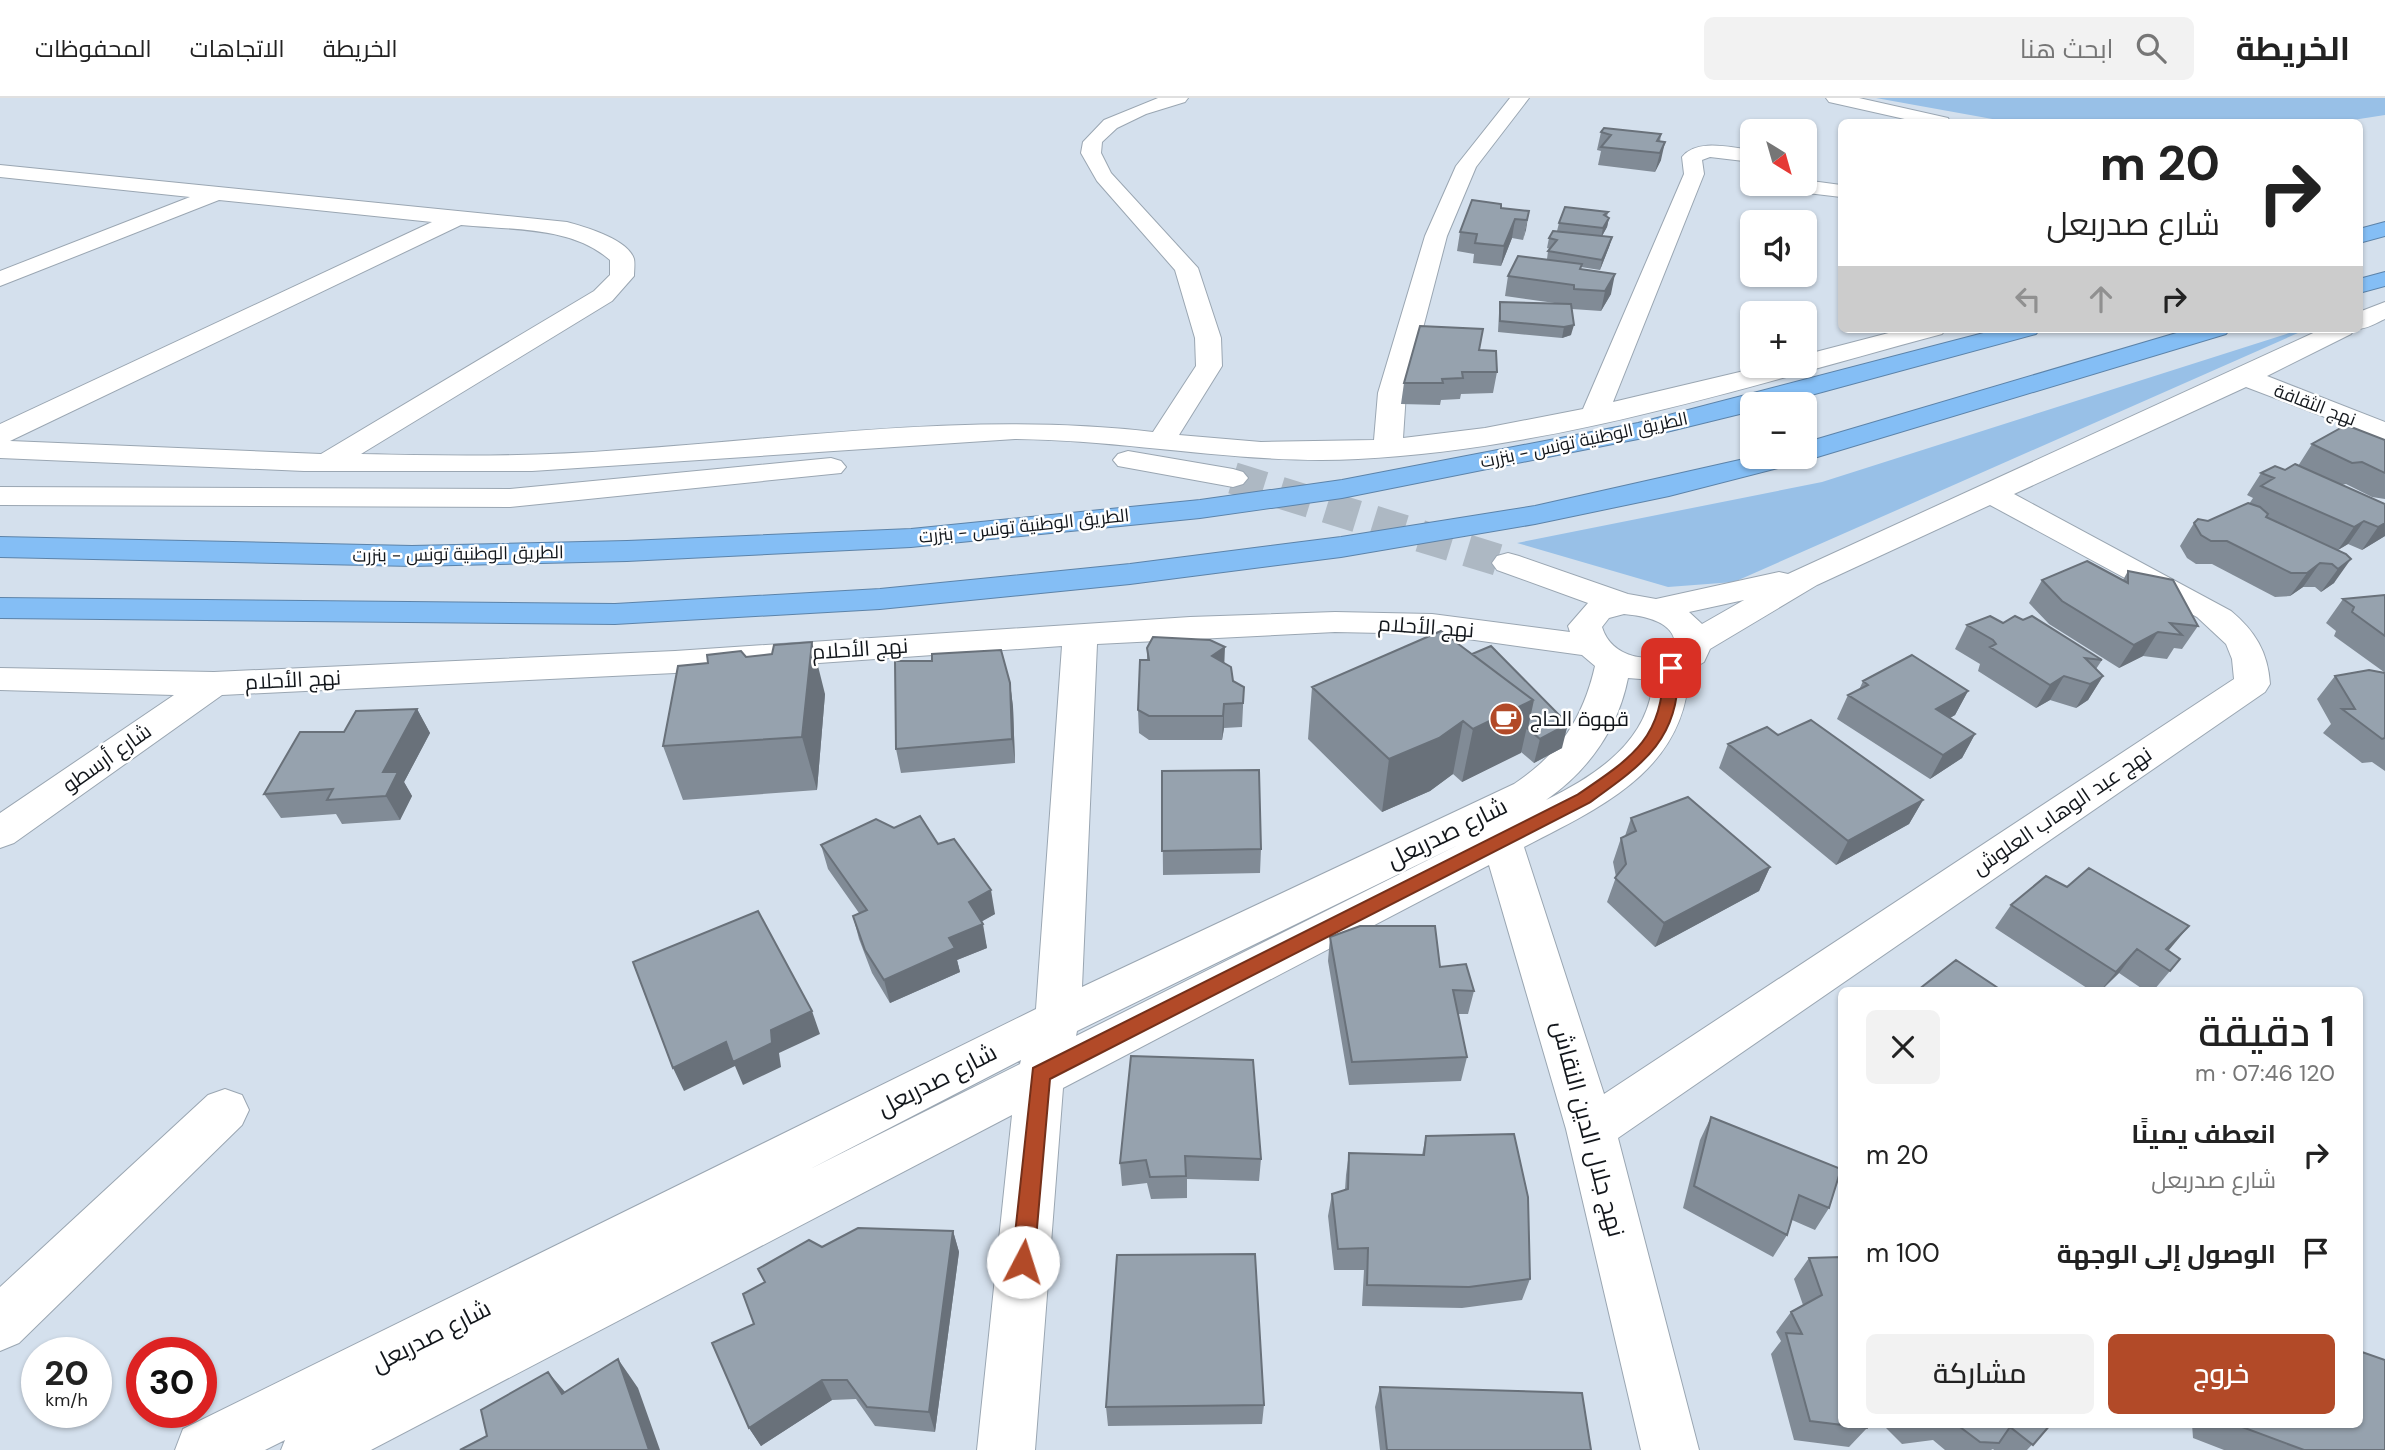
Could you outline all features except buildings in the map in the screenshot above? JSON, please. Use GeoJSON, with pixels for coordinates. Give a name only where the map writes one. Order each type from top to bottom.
{"type":"FeatureCollection","features":[{"type":"Feature","properties":{"kind":"highway"},"geometry":{"type":"LineString","coordinates":[[2363,235],[2385,229]]}},
{"type":"Feature","properties":{"kind":"highway"},"geometry":{"type":"LineString","coordinates":[[2363,285],[2385,279]]}},
{"type":"Feature","properties":{"kind":"highway","name":"الطريق الوطنية تونس - بنزرت"},"geometry":{"type":"LineString","coordinates":[[0,547],[412,556],[627,551],[911,538],[1200,509],[1342,489],[1638,431],[1858,376],[2013,333]]}},
{"type":"Feature","properties":{"kind":"highway"},"geometry":{"type":"LineString","coordinates":[[1817,448],[2204,333]]}},
{"type":"Feature","properties":{"kind":"highway"},"geometry":{"type":"LineString","coordinates":[[0,608],[615,614],[880,600],[1130,574],[1340,547],[1535,515],[1740,469]]}},
{"type":"Feature","properties":{"kind":"highway"},"geometry":{"type":"LineString","coordinates":[[0,525],[627,551]]}},
{"type":"Feature","properties":{"kind":"street"},"geometry":{"type":"LineString","coordinates":[[1161,440],[1190,400],[1209,366],[1208,338],[1186,268],[1104,177],[1094,163],[1090,151],[1095,137],[1107,126],[1128,115],[1179,98]]}},
{"type":"Feature","properties":{"kind":"street"},"geometry":{"type":"LineString","coordinates":[[1388,448],[1392,393],[1436,236],[1465,166],[1520,98]]}},
{"type":"Feature","properties":{"kind":"street"},"geometry":{"type":"LineString","coordinates":[[1835,98],[1928,119]]}},
{"type":"Feature","properties":{"kind":"street"},"geometry":{"type":"LineString","coordinates":[[1594,416],[1706,175],[1692,157],[1701,152],[1740,155]]}},
{"type":"Feature","properties":{"kind":"street"},"geometry":{"type":"LineString","coordinates":[[1,171],[567,229],[602,241],[622,258],[622,276],[603,296],[328,462]]}},
{"type":"Feature","properties":{"kind":"street"},"geometry":{"type":"LineString","coordinates":[[1817,188],[1838,191]]}},
{"type":"Feature","properties":{"kind":"street"},"geometry":{"type":"LineString","coordinates":[[0,279],[216,194]]}},
{"type":"Feature","properties":{"kind":"street"},"geometry":{"type":"LineString","coordinates":[[0,435],[455,219]]}},
{"type":"Feature","properties":{"kind":"street"},"geometry":{"type":"LineString","coordinates":[[2363,319],[2385,309]]}},
{"type":"Feature","properties":{"kind":"street"},"geometry":{"type":"LineString","coordinates":[[1817,360],[1918,333]]}},
{"type":"Feature","properties":{"kind":"street"},"geometry":{"type":"LineString","coordinates":[[1683,656],[1805,578],[2245,377],[2334,333]]}},
{"type":"Feature","properties":{"kind":"street","name":"نهج الثقافة"},"geometry":{"type":"LineString","coordinates":[[2245,377],[2385,432]]}},
{"type":"Feature","properties":{"kind":"street"},"geometry":{"type":"LineString","coordinates":[[0,449],[169,458],[416,464],[610,460],[1015,431],[1073,431],[1293,452],[1388,448],[1594,416],[1747,378]]}},
{"type":"Feature","properties":{"kind":"street"},"geometry":{"type":"LineString","coordinates":[[0,496],[510,498],[883,461],[1016,456],[1109,457],[1233,478]]}},
{"type":"Feature","properties":{"kind":"street","name":"نهج عبد الوهاب العلوش"},"geometry":{"type":"LineString","coordinates":[[1591,1129],[2252,684],[2252,660],[2238,633],[2209,610],[1990,493]]}},
{"type":"Feature","properties":{"kind":"street"},"geometry":{"type":"LineString","coordinates":[[1508,563],[1623,604],[1658,609],[1676,618],[1689,630],[1683,656]]}},
{"type":"Feature","properties":{"kind":"street"},"geometry":{"type":"LineString","coordinates":[[1658,609],[1805,578]]}},
{"type":"Feature","properties":{"kind":"street","name":"شارع صدربعل"},"geometry":{"type":"LineString","coordinates":[[310,1450],[1040,1074],[1498,825],[1573,760],[1601,710],[1603,654],[1586,636],[1585,626],[1589,618],[1609,606],[1623,604]]}},
{"type":"Feature","properties":{"kind":"street","name":"نهج الأحلام"},"geometry":{"type":"LineString","coordinates":[[0,679],[214,684],[675,662],[1080,634],[1349,622],[1432,624],[1603,654],[1653,670],[1683,656]]}},
{"type":"Feature","properties":{"kind":"street"},"geometry":{"type":"LineString","coordinates":[[1006,1450],[1040,1074],[1058,1019],[1080,634]]}},
{"type":"Feature","properties":{"kind":"street","name":"شارع صدربعل"},"geometry":{"type":"LineString","coordinates":[[204,1450],[1058,1019],[1498,825],[1583,799],[1622,772],[1648,747],[1665,719],[1683,656]]}},
{"type":"Feature","properties":{"kind":"street","name":"شارع أرسطو"},"geometry":{"type":"LineString","coordinates":[[0,833],[214,684]]}},
{"type":"Feature","properties":{"kind":"street","name":"نهج جلال الدين النقاش"},"geometry":{"type":"LineString","coordinates":[[1498,825],[1591,1129],[1671,1450]]}},
{"type":"Feature","properties":{"kind":"street"},"geometry":{"type":"LineString","coordinates":[[0,1324],[226,1110]]}},
{"type":"Feature","properties":{"kind":"shaded area"},"geometry":{"type":"Polygon","coordinates":[[[1876,98],[2385,98],[2385,115],[2359,119],[1992,119],[1876,98]]]}},
{"type":"Feature","properties":{"kind":"shaded area"},"geometry":{"type":"Polygon","coordinates":[[[2289,333],[2298,333],[1734,582],[1668,587],[1517,543],[1822,482],[2289,333]]]}},
{"type":"Feature","properties":{"kind":"tunnel"},"geometry":{"type":"LineString","coordinates":[[1233,478],[1508,563]]}},
{"type":"Feature","properties":{"kind":"place","name":"قهوة الحاج"},"geometry":{"type":"Point","coordinates":[1506,719]}},
{"type":"Feature","properties":{"kind":"route"},"geometry":{"type":"LineString","coordinates":[[1023,1262],[1040,1074],[1583,799],[1622,772],[1648,747],[1665,719],[1672,697],[1671,668]]}}]}
